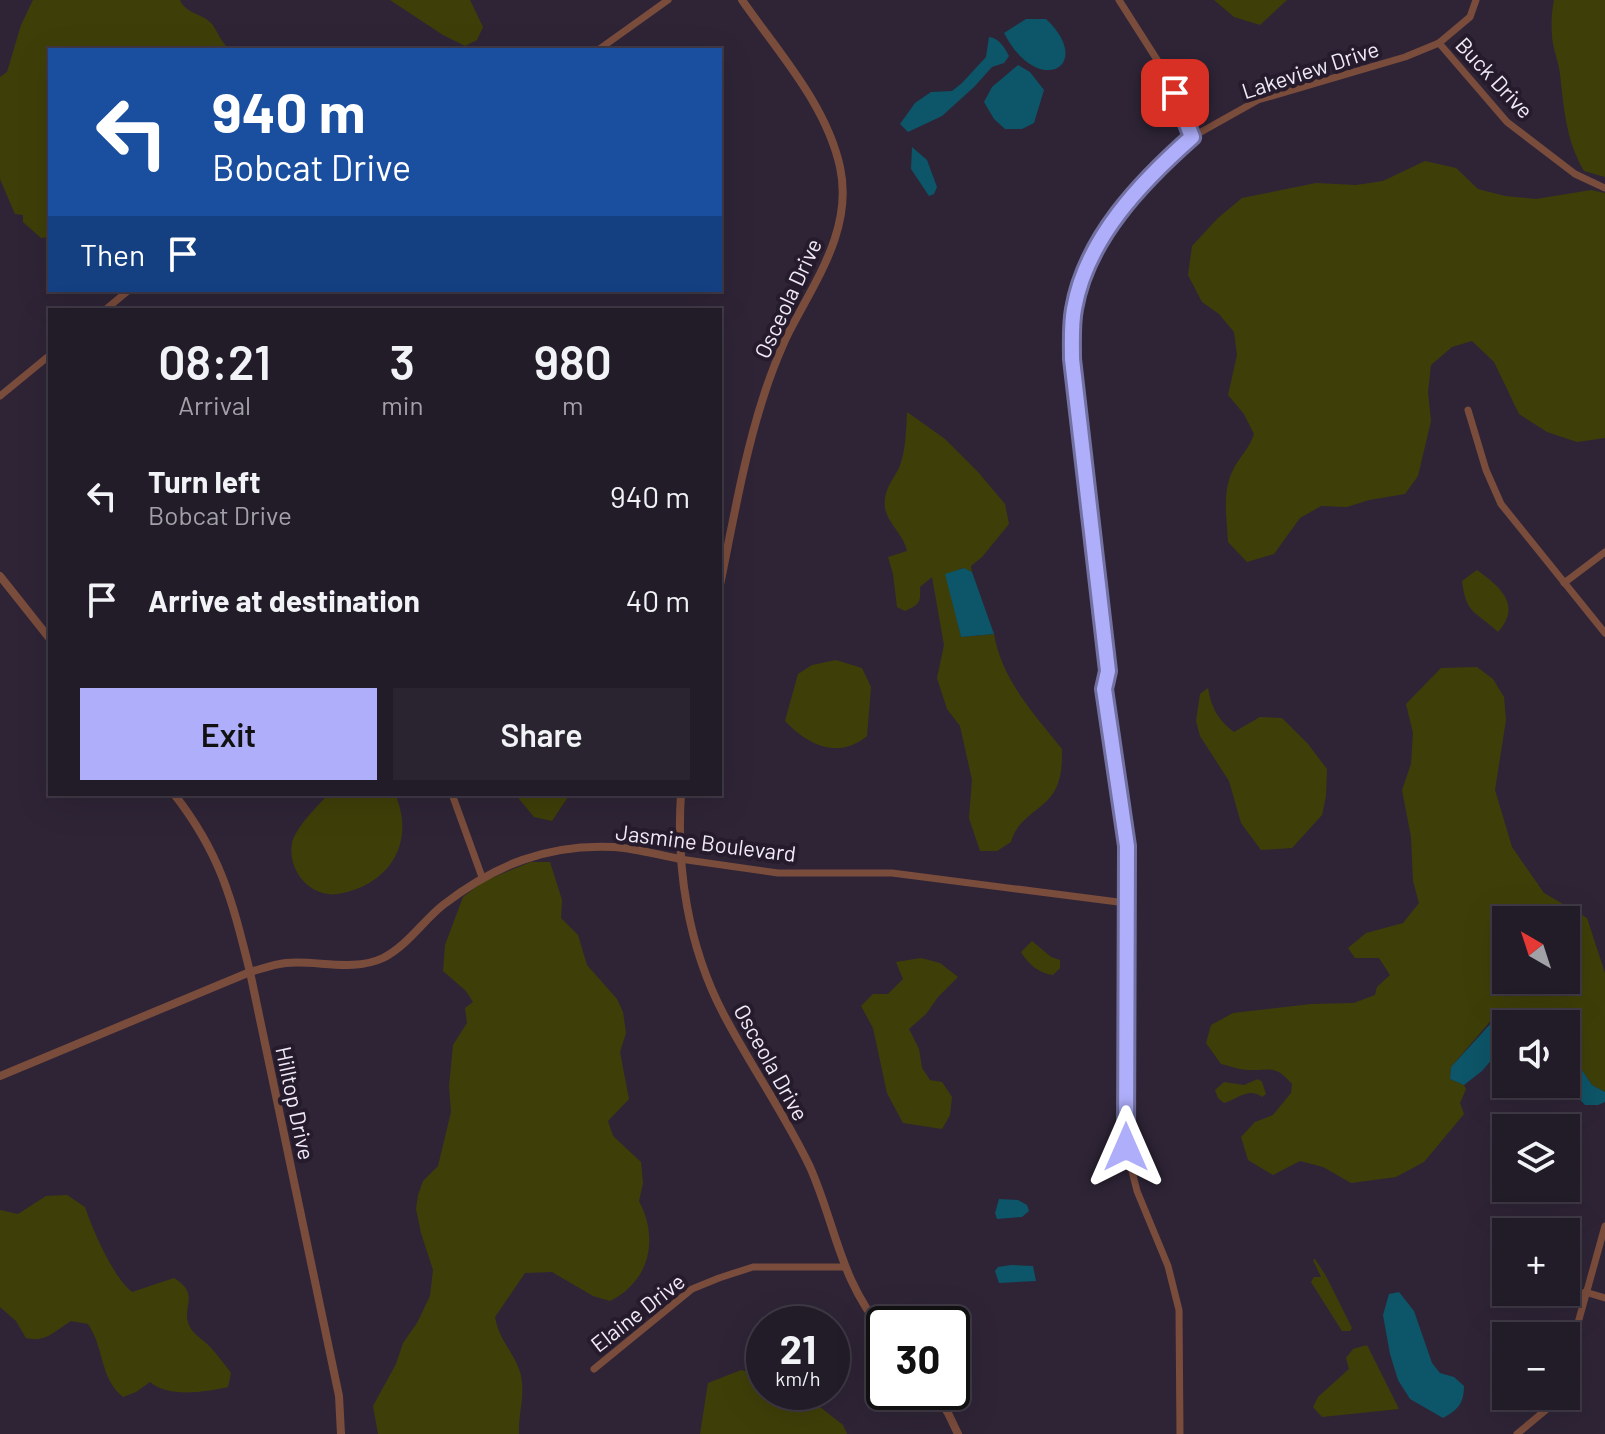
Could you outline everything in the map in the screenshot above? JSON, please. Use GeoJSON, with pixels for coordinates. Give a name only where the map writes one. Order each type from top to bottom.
{"type":"FeatureCollection","features":[{"type":"Feature","properties":{"kind":"street"},"geometry":{"type":"LineString","coordinates":[[601,48],[668,0]]}},
{"type":"Feature","properties":{"kind":"street","name":"Osceola Drive"},"geometry":{"type":"LineString","coordinates":[[722,576],[764,395],[785,340],[827,264],[843,196],[830,134],[817,108],[742,0]]}},
{"type":"Feature","properties":{"kind":"street"},"geometry":{"type":"LineString","coordinates":[[1119,0],[1168,77],[1192,137]]}},
{"type":"Feature","properties":{"kind":"street","name":"Lakeview Drive"},"geometry":{"type":"LineString","coordinates":[[1180,1434],[1179,1310],[1168,1266],[1137,1191],[1126,1147],[1127,846],[1104,689],[1108,671],[1072,359],[1073,312],[1080,282],[1096,247],[1158,168],[1192,137],[1258,100],[1405,57],[1439,43],[1470,17],[1476,0]]}},
{"type":"Feature","properties":{"kind":"street","name":"Buck Drive"},"geometry":{"type":"LineString","coordinates":[[1439,43],[1507,122],[1575,174],[1605,188]]}},
{"type":"Feature","properties":{"kind":"street"},"geometry":{"type":"LineString","coordinates":[[107,308],[127,292]]}},
{"type":"Feature","properties":{"kind":"street"},"geometry":{"type":"LineString","coordinates":[[0,396],[48,357]]}},
{"type":"Feature","properties":{"kind":"street"},"geometry":{"type":"LineString","coordinates":[[1468,410],[1486,470],[1501,504],[1605,633]]}},
{"type":"Feature","properties":{"kind":"street"},"geometry":{"type":"LineString","coordinates":[[1564,583],[1605,552]]}},
{"type":"Feature","properties":{"kind":"street"},"geometry":{"type":"LineString","coordinates":[[0,576],[48,636]]}},
{"type":"Feature","properties":{"kind":"street","name":"Hilltop Drive"},"geometry":{"type":"LineString","coordinates":[[175,796],[201,832],[221,869],[233,905],[250,972],[339,1396],[341,1434]]}},
{"type":"Feature","properties":{"kind":"street"},"geometry":{"type":"LineString","coordinates":[[453,796],[482,877]]}},
{"type":"Feature","properties":{"kind":"street","name":"Osceola Drive"},"geometry":{"type":"LineString","coordinates":[[681,796],[680,859],[689,919],[703,965],[721,1010],[809,1166],[832,1223],[844,1267],[866,1310]]}},
{"type":"Feature","properties":{"kind":"street","name":"Jasmine Boulevard"},"geometry":{"type":"LineString","coordinates":[[0,1076],[250,972],[285,963],[359,964],[383,958],[440,908],[482,877],[540,854],[582,847],[616,847],[778,873],[892,873],[1126,903]]}},
{"type":"Feature","properties":{"kind":"street"},"geometry":{"type":"LineString","coordinates":[[1577,1322],[1605,1226]]}},
{"type":"Feature","properties":{"kind":"street","name":"Elaine Drive"},"geometry":{"type":"LineString","coordinates":[[594,1369],[692,1289],[753,1267],[844,1267]]}},
{"type":"Feature","properties":{"kind":"street"},"geometry":{"type":"LineString","coordinates":[[1585,1292],[1605,1298]]}},
{"type":"Feature","properties":{"kind":"street"},"geometry":{"type":"LineString","coordinates":[[946,1410],[958,1434]]}},
{"type":"Feature","properties":{"kind":"street"},"geometry":{"type":"LineString","coordinates":[[1517,1434],[1546,1410]]}},
{"type":"Feature","properties":{"kind":"shaded area"},"geometry":{"type":"Polygon","coordinates":[[[33,0],[180,0],[186,8],[211,23],[228,48],[48,48],[48,237],[41,238],[23,222],[23,215],[15,214],[0,179],[0,77],[7,72],[21,25],[33,0]]]}},
{"type":"Feature","properties":{"kind":"shaded area"},"geometry":{"type":"Polygon","coordinates":[[[390,0],[470,0],[483,27],[477,40],[465,46],[390,0]]]}},
{"type":"Feature","properties":{"kind":"shaded area"},"geometry":{"type":"Polygon","coordinates":[[[1214,0],[1287,0],[1260,25],[1234,17],[1214,0]]]}},
{"type":"Feature","properties":{"kind":"shaded area"},"geometry":{"type":"Polygon","coordinates":[[[1554,0],[1605,0],[1605,177],[1584,171],[1570,136],[1552,39],[1554,0]]]}},
{"type":"Feature","properties":{"kind":"shaded area"},"geometry":{"type":"Polygon","coordinates":[[[1425,161],[1456,168],[1478,189],[1505,196],[1536,199],[1591,190],[1605,193],[1605,438],[1577,442],[1547,432],[1519,414],[1494,362],[1472,341],[1452,347],[1431,365],[1428,392],[1431,421],[1418,476],[1405,494],[1347,507],[1321,506],[1300,518],[1274,554],[1247,562],[1228,542],[1226,498],[1232,472],[1254,434],[1244,414],[1228,395],[1237,355],[1234,332],[1219,314],[1202,302],[1188,275],[1192,246],[1242,198],[1316,183],[1356,185],[1383,181],[1425,161]]]}},
{"type":"Feature","properties":{"kind":"shaded area"},"geometry":{"type":"Polygon","coordinates":[[[907,412],[945,439],[1005,504],[1009,524],[971,566],[972,572],[963,568],[946,575],[961,637],[994,634],[1011,681],[1062,749],[1059,779],[1051,796],[1020,825],[1011,842],[997,851],[980,851],[969,818],[972,780],[960,726],[947,709],[937,678],[944,645],[932,577],[920,587],[916,605],[905,611],[897,607],[888,557],[907,551],[886,513],[885,502],[903,455],[907,412]]]}},
{"type":"Feature","properties":{"kind":"shaded area"},"geometry":{"type":"Polygon","coordinates":[[[1477,570],[1500,590],[1508,605],[1505,622],[1498,632],[1469,607],[1466,600],[1462,581],[1477,570]]]}},
{"type":"Feature","properties":{"kind":"shaded area"},"geometry":{"type":"Polygon","coordinates":[[[836,660],[862,668],[871,687],[867,736],[845,747],[834,748],[813,743],[785,721],[798,674],[812,665],[836,660]]]}},
{"type":"Feature","properties":{"kind":"shaded area"},"geometry":{"type":"Polygon","coordinates":[[[1477,667],[1493,679],[1504,697],[1506,720],[1495,790],[1512,847],[1544,893],[1566,906],[1492,906],[1492,994],[1580,994],[1580,914],[1587,918],[1605,973],[1605,1092],[1592,1085],[1580,1067],[1580,1010],[1492,1010],[1492,1019],[1451,1067],[1450,1079],[1466,1089],[1460,1103],[1464,1114],[1424,1162],[1396,1177],[1351,1183],[1323,1167],[1300,1161],[1273,1175],[1248,1160],[1241,1137],[1255,1122],[1273,1115],[1291,1093],[1292,1084],[1277,1071],[1246,1070],[1221,1064],[1206,1043],[1211,1025],[1233,1013],[1311,1004],[1354,1003],[1375,995],[1377,987],[1390,975],[1379,958],[1355,958],[1348,948],[1366,933],[1403,923],[1419,903],[1413,881],[1411,837],[1402,790],[1411,764],[1413,733],[1406,704],[1441,668],[1477,667]]]}},
{"type":"Feature","properties":{"kind":"shaded area"},"geometry":{"type":"Polygon","coordinates":[[[1208,688],[1216,713],[1234,732],[1260,717],[1282,718],[1327,769],[1322,815],[1292,848],[1261,850],[1241,823],[1229,781],[1200,736],[1196,721],[1200,694],[1208,688]]]}},
{"type":"Feature","properties":{"kind":"shaded area"},"geometry":{"type":"Polygon","coordinates":[[[327,796],[396,796],[401,812],[400,844],[394,859],[372,881],[338,894],[318,892],[297,872],[291,853],[298,830],[327,796]]]}},
{"type":"Feature","properties":{"kind":"shaded area"},"geometry":{"type":"Polygon","coordinates":[[[517,796],[569,796],[552,821],[534,817],[517,796]]]}},
{"type":"Feature","properties":{"kind":"shaded area"},"geometry":{"type":"Polygon","coordinates":[[[531,862],[550,862],[562,900],[561,918],[578,935],[587,965],[617,999],[623,1012],[626,1033],[620,1052],[629,1099],[608,1121],[613,1136],[641,1162],[643,1183],[639,1201],[649,1230],[647,1258],[634,1282],[624,1293],[610,1301],[593,1296],[552,1272],[525,1273],[495,1317],[521,1377],[519,1434],[378,1434],[373,1406],[430,1296],[433,1270],[416,1209],[418,1195],[423,1181],[438,1166],[451,1112],[449,1086],[453,1045],[467,1023],[465,1008],[473,1002],[466,991],[443,971],[445,945],[463,897],[484,881],[531,862]]]}},
{"type":"Feature","properties":{"kind":"shaded area"},"geometry":{"type":"Polygon","coordinates":[[[1032,941],[1051,957],[1060,960],[1060,968],[1053,975],[1035,968],[1021,952],[1032,941]]]}},
{"type":"Feature","properties":{"kind":"shaded area"},"geometry":{"type":"Polygon","coordinates":[[[921,958],[940,963],[958,977],[909,1029],[919,1049],[922,1068],[930,1080],[942,1082],[952,1097],[950,1115],[942,1129],[903,1123],[887,1093],[873,1028],[861,1006],[873,994],[888,994],[903,979],[896,962],[921,958]]]}},
{"type":"Feature","properties":{"kind":"shaded area"},"geometry":{"type":"Polygon","coordinates":[[[1258,1079],[1266,1094],[1262,1097],[1248,1093],[1224,1103],[1215,1090],[1224,1082],[1244,1085],[1258,1079]]]}},
{"type":"Feature","properties":{"kind":"shaded area"},"geometry":{"type":"Polygon","coordinates":[[[67,1195],[85,1207],[111,1265],[132,1292],[174,1278],[183,1284],[189,1297],[187,1315],[191,1329],[231,1373],[228,1387],[177,1392],[150,1382],[123,1397],[110,1381],[88,1324],[71,1321],[45,1337],[26,1338],[16,1321],[0,1307],[0,1210],[18,1214],[46,1196],[67,1195]]]}},
{"type":"Feature","properties":{"kind":"shaded area"},"geometry":{"type":"Polygon","coordinates":[[[1315,1259],[1352,1328],[1350,1331],[1342,1331],[1311,1282],[1314,1277],[1321,1277],[1315,1259]]]}},
{"type":"Feature","properties":{"kind":"shaded area"},"geometry":{"type":"Polygon","coordinates":[[[1367,1345],[1399,1409],[1322,1417],[1313,1407],[1318,1397],[1349,1369],[1346,1358],[1353,1349],[1367,1345]]]}},
{"type":"Feature","properties":{"kind":"shaded area"},"geometry":{"type":"Polygon","coordinates":[[[741,1370],[746,1371],[746,1410],[824,1410],[843,1425],[847,1434],[700,1434],[708,1383],[741,1370]]]}},
{"type":"Feature","properties":{"kind":"water"},"geometry":{"type":"Polygon","coordinates":[[[1026,19],[1046,19],[1060,36],[1065,50],[1064,61],[1056,68],[1045,70],[1032,65],[1018,53],[1004,33],[1026,19]]]}},
{"type":"Feature","properties":{"kind":"water"},"geometry":{"type":"Polygon","coordinates":[[[989,37],[1004,47],[1009,56],[1004,63],[992,67],[942,116],[908,132],[900,124],[915,103],[931,92],[952,91],[962,83],[986,57],[989,37]]]}},
{"type":"Feature","properties":{"kind":"water"},"geometry":{"type":"Polygon","coordinates":[[[1018,65],[1030,72],[1044,90],[1034,123],[1022,129],[1005,129],[994,119],[984,102],[992,87],[1018,65]]]}},
{"type":"Feature","properties":{"kind":"water"},"geometry":{"type":"Polygon","coordinates":[[[912,147],[927,160],[937,187],[934,194],[929,196],[911,169],[912,147]]]}},
{"type":"Feature","properties":{"kind":"water"},"geometry":{"type":"Polygon","coordinates":[[[964,568],[972,572],[994,634],[961,637],[945,574],[964,568]]]}},
{"type":"Feature","properties":{"kind":"water"},"geometry":{"type":"Polygon","coordinates":[[[1492,1022],[1492,1059],[1482,1071],[1464,1085],[1450,1079],[1451,1067],[1492,1022]]]}},
{"type":"Feature","properties":{"kind":"water"},"geometry":{"type":"Polygon","coordinates":[[[1580,1067],[1592,1085],[1605,1092],[1605,1102],[1585,1105],[1578,1098],[1580,1067]]]}},
{"type":"Feature","properties":{"kind":"water"},"geometry":{"type":"Polygon","coordinates":[[[999,1199],[1018,1200],[1027,1205],[1029,1211],[1022,1217],[997,1219],[995,1213],[999,1199]]]}},
{"type":"Feature","properties":{"kind":"water"},"geometry":{"type":"Polygon","coordinates":[[[1033,1266],[1036,1281],[999,1283],[995,1271],[998,1267],[1033,1266]]]}},
{"type":"Feature","properties":{"kind":"water"},"geometry":{"type":"Polygon","coordinates":[[[1399,1292],[1414,1311],[1432,1363],[1440,1373],[1454,1377],[1464,1386],[1459,1405],[1443,1418],[1410,1399],[1398,1380],[1383,1315],[1389,1294],[1399,1292]]]}},
{"type":"Feature","properties":{"kind":"route"},"geometry":{"type":"LineString","coordinates":[[1126,1147],[1127,846],[1104,689],[1108,671],[1072,359],[1073,312],[1080,282],[1096,247],[1158,168],[1192,137],[1175,93]]}}]}
